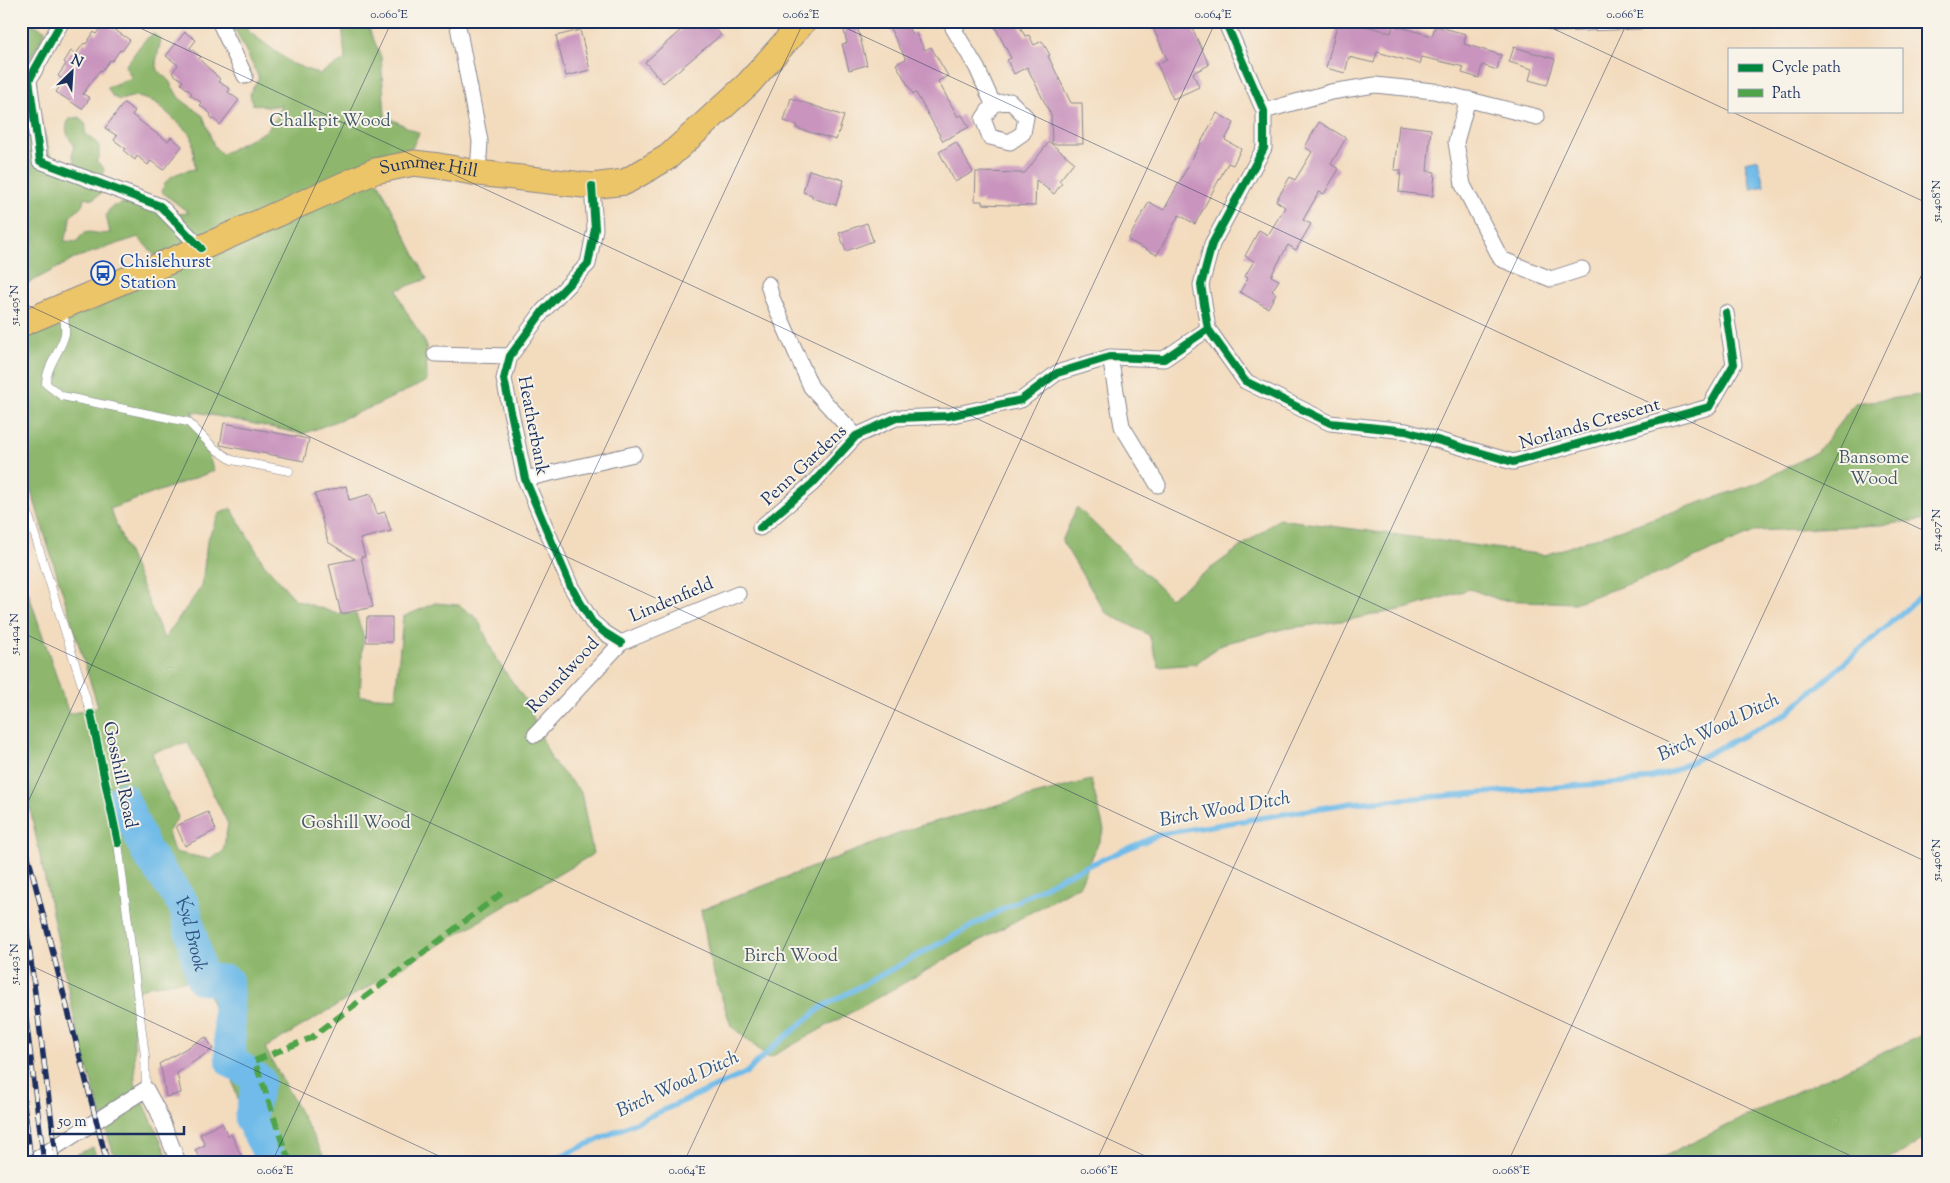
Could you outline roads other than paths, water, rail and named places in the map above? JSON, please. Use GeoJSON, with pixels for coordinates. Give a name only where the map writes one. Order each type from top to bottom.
{"type":"FeatureCollection","features":[{"type":"Feature","properties":{"kind":"main road","name":"Summer Hill"},"geometry":{"type":"LineString","coordinates":[[21,324],[201,248],[375,171],[414,163],[478,173],[592,186],[625,182],[668,158],[748,84],[804,21]]}},
{"type":"Feature","properties":{"kind":"street"},"geometry":{"type":"LineString","coordinates":[[62,21],[28,80],[40,161],[160,206],[201,248]]}},
{"type":"Feature","properties":{"kind":"street"},"geometry":{"type":"LineString","coordinates":[[219,21],[245,76]]}},
{"type":"Feature","properties":{"kind":"street"},"geometry":{"type":"LineString","coordinates":[[457,21],[480,141],[478,173]]}},
{"type":"Feature","properties":{"kind":"street","name":"Norlands Crescent"},"geometry":{"type":"LineString","coordinates":[[1224,21],[1264,111],[1264,148],[1212,244],[1201,285],[1208,329],[1246,381],[1330,422],[1406,431],[1513,462],[1709,407],[1734,364],[1726,313]]}},
{"type":"Feature","properties":{"kind":"street"},"geometry":{"type":"LineString","coordinates":[[1548,21],[1557,24],[1639,21]]}},
{"type":"Feature","properties":{"kind":"street"},"geometry":{"type":"LineString","coordinates":[[952,23],[977,68],[992,104]]}},
{"type":"Feature","properties":{"kind":"street"},"geometry":{"type":"LineString","coordinates":[[1264,111],[1331,92],[1375,85],[1434,91],[1537,117]]}},
{"type":"Feature","properties":{"kind":"street"},"geometry":{"type":"LineString","coordinates":[[1468,99],[1456,142],[1463,185],[1501,258],[1551,279],[1582,269]]}},
{"type":"Feature","properties":{"kind":"street","name":"Heatherbank"},"geometry":{"type":"LineString","coordinates":[[592,186],[595,229],[588,264],[543,311],[510,356],[504,379],[525,479],[570,587],[592,622],[605,633],[621,642]]}},
{"type":"Feature","properties":{"kind":"street"},"geometry":{"type":"LineString","coordinates":[[768,284],[772,298],[811,386],[856,436]]}},
{"type":"Feature","properties":{"kind":"street","name":"Penn Gardens"},"geometry":{"type":"LineString","coordinates":[[760,528],[812,484],[856,436],[896,418],[948,416],[1021,400],[1057,373],[1110,357],[1164,359],[1208,329]]}},
{"type":"Feature","properties":{"kind":"street"},"geometry":{"type":"LineString","coordinates":[[434,354],[510,356]]}},
{"type":"Feature","properties":{"kind":"street"},"geometry":{"type":"LineString","coordinates":[[1110,357],[1122,426],[1158,485]]}},
{"type":"Feature","properties":{"kind":"street"},"geometry":{"type":"LineString","coordinates":[[525,479],[634,454]]}},
{"type":"Feature","properties":{"kind":"street","name":"Lindenfield"},"geometry":{"type":"LineString","coordinates":[[621,642],[738,594]]}},
{"type":"Feature","properties":{"kind":"street","name":"Roundwood"},"geometry":{"type":"LineString","coordinates":[[535,735],[621,642]]}},
{"type":"Feature","properties":{"kind":"street"},"geometry":{"type":"LineString","coordinates":[[32,1162],[146,1089],[158,1111],[178,1162]]}},
{"type":"Feature","properties":{"kind":"lane"},"geometry":{"type":"LineString","coordinates":[[63,306],[65,333],[58,354],[46,375],[46,384],[62,396],[188,422],[214,448],[232,460],[289,471]]}},
{"type":"Feature","properties":{"kind":"lane","name":"Gosshill Road"},"geometry":{"type":"LineString","coordinates":[[21,490],[91,714]]}},
{"type":"Feature","properties":{"kind":"lane","name":"Gosshill Road"},"geometry":{"type":"LineString","coordinates":[[118,843],[145,1056],[146,1089]]}},
{"type":"Feature","properties":{"kind":"water"},"geometry":{"type":"Polygon","coordinates":[[[1758,159],[1764,186],[1751,189],[1745,162],[1758,159]]]}},
{"type":"Feature","properties":{"kind":"waterway","name":"Birch Wood Ditch"},"geometry":{"type":"LineString","coordinates":[[548,1162],[746,1073],[773,1047],[822,1007],[1064,876],[1161,834],[1352,803],[1637,781],[1671,772],[1785,715],[1929,589]]}},
{"type":"Feature","properties":{"kind":"waterway","name":"Kyd Brook"},"geometry":{"type":"LineString","coordinates":[[123,798],[146,851],[184,905],[202,979],[227,981],[231,1061],[259,1080],[250,1118],[266,1148],[269,1162]]}},
{"type":"Feature","properties":{"kind":"railway"},"geometry":{"type":"LineString","coordinates":[[21,829],[107,1162]]}},
{"type":"Feature","properties":{"kind":"railway"},"geometry":{"type":"LineString","coordinates":[[21,885],[57,1162]]}},
{"type":"Feature","properties":{"kind":"railway"},"geometry":{"type":"LineString","coordinates":[[21,980],[44,1162]]}},
{"type":"Feature","properties":{"kind":"railway"},"geometry":{"type":"LineString","coordinates":[[21,1078],[31,1162]]}},
{"type":"Feature","properties":{"kind":"railway"},"geometry":{"type":"LineString","coordinates":[[21,1153],[22,1162]]}},
{"type":"Feature","properties":{"kind":"place","name":"Chislehurst Station"},"geometry":{"type":"Point","coordinates":[103,273]}},
{"type":"Feature","properties":{"kind":"park label","name":"Chalkpit Wood"},"geometry":{"type":"Point","coordinates":[330,122]}},
{"type":"Feature","properties":{"kind":"park label","name":"Bansome Wood"},"geometry":{"type":"Point","coordinates":[1874,469]}},
{"type":"Feature","properties":{"kind":"park label","name":"Goshill Wood"},"geometry":{"type":"Point","coordinates":[356,824]}},
{"type":"Feature","properties":{"kind":"park label","name":"Birch Wood"},"geometry":{"type":"Point","coordinates":[791,957]}}]}
